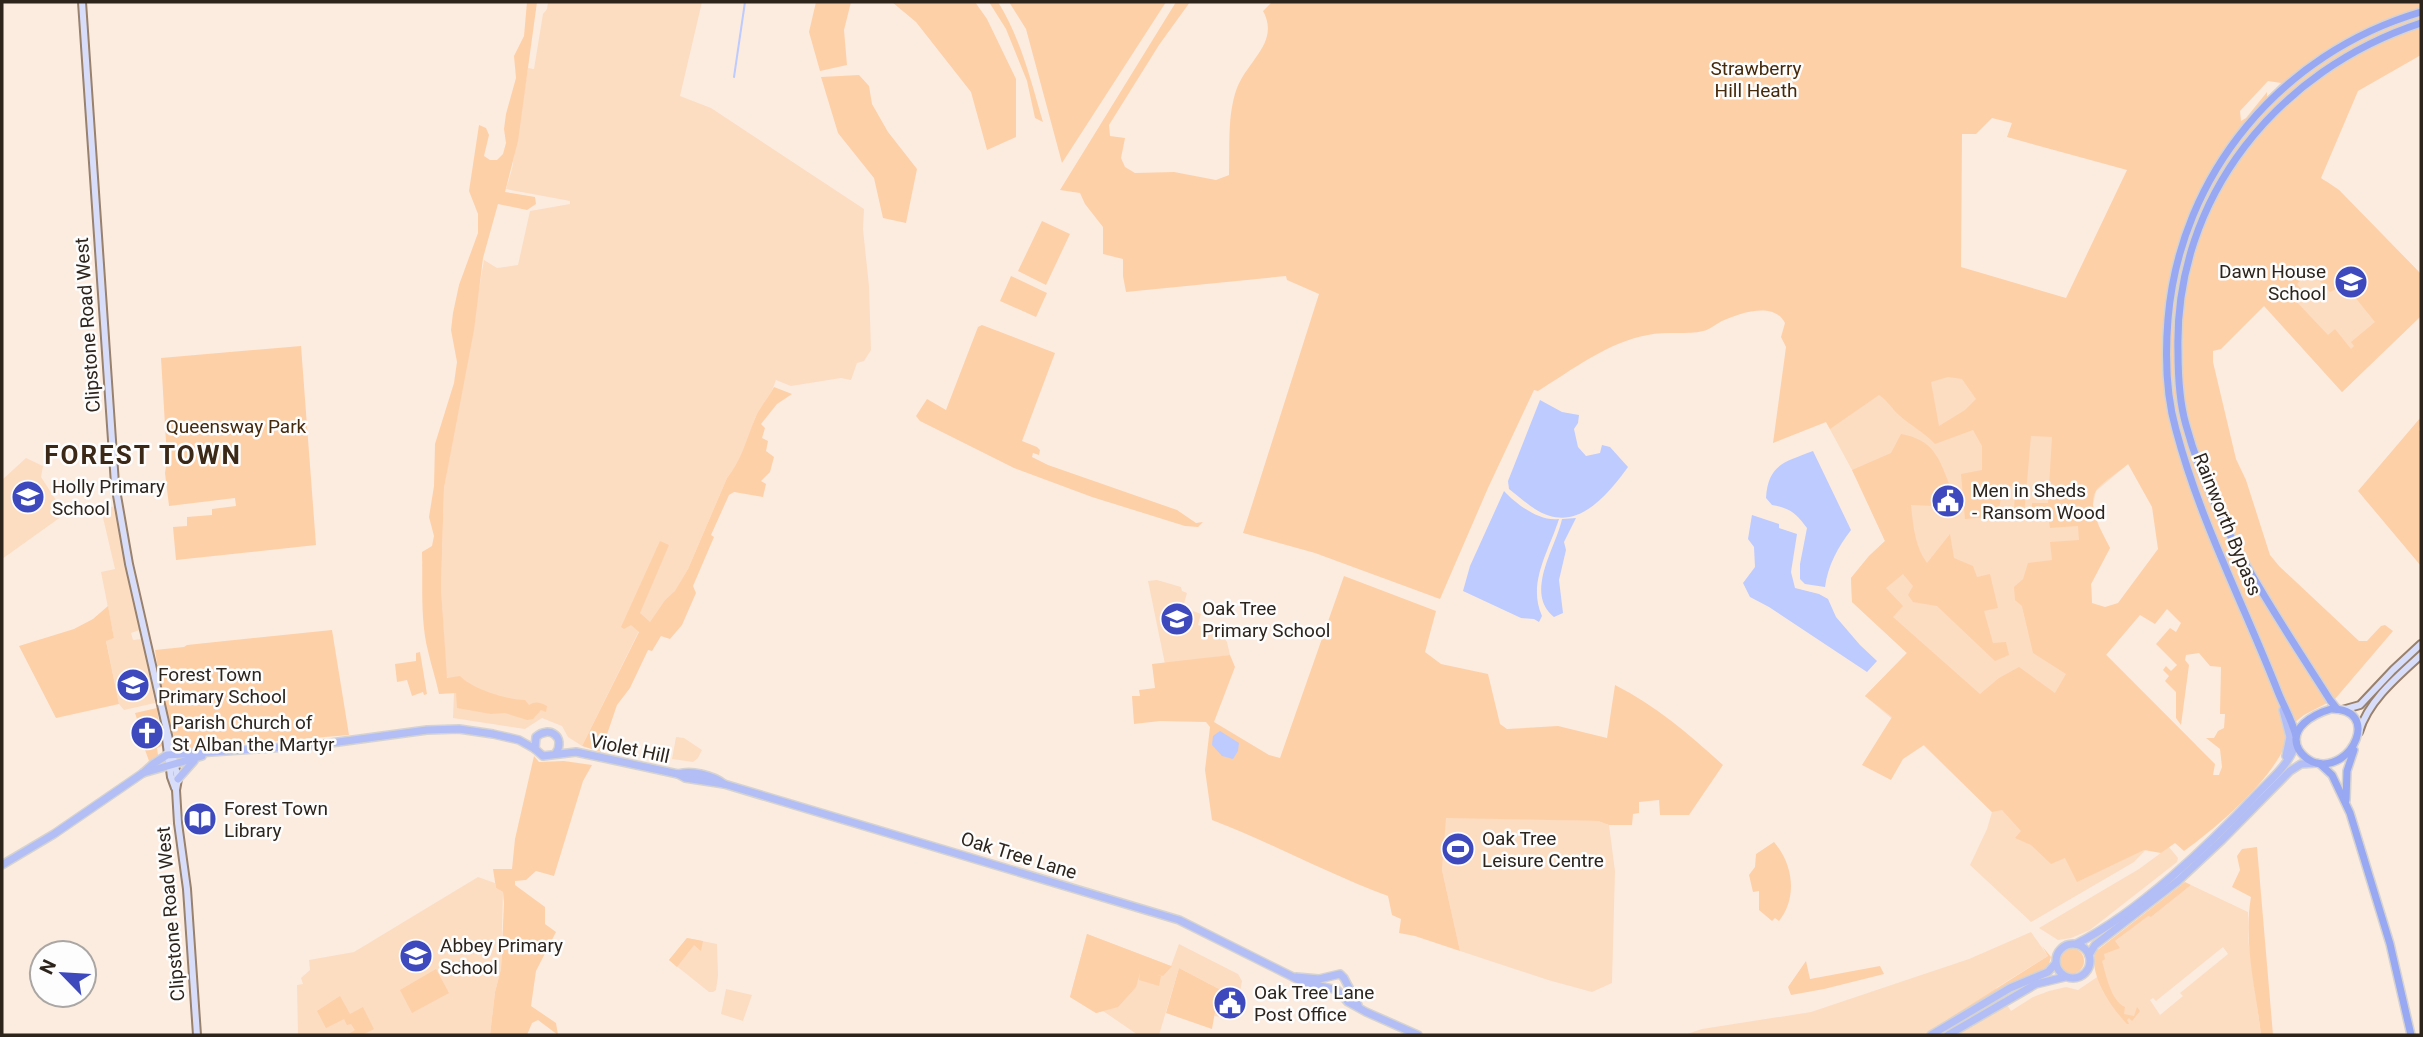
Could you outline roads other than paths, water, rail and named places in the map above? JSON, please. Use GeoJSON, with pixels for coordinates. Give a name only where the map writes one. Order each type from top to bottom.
{"type":"FeatureCollection","features":[{"type":"Feature","properties":{"kind":"highway","name":"Rainworth Bypass"},"geometry":{"type":"LineString","coordinates":[[2296,739],[2191,483],[2175,427],[2167,380],[2169,301],[2188,225],[2207,184],[2224,154],[2257,113],[2291,81],[2332,51],[2375,28],[2421,12]]}},
{"type":"Feature","properties":{"kind":"highway","name":"Rainworth Bypass"},"geometry":{"type":"LineString","coordinates":[[2340,709],[2330,700],[2272,608],[2222,519],[2203,479],[2185,423],[2178,377],[2179,309],[2189,260],[2207,210],[2219,185],[2251,137],[2289,97],[2340,59],[2372,42],[2421,23]]}},
{"type":"Feature","properties":{"kind":"highway"},"geometry":{"type":"LineString","coordinates":[[2346,801],[2348,764],[2359,733],[2353,717],[2340,709],[2331,709],[2305,722],[2296,739],[2302,754],[2332,775],[2346,801],[2390,944],[2411,1035]]}},
{"type":"Feature","properties":{"kind":"highway"},"geometry":{"type":"LineString","coordinates":[[2319,764],[2332,762],[2343,756],[2357,743]]}},
{"type":"Feature","properties":{"kind":"main road","name":"Clipstone Road West"},"geometry":{"type":"LineString","coordinates":[[82,2],[115,484],[176,790],[187,889],[197,1035]]}},
{"type":"Feature","properties":{"kind":"main road"},"geometry":{"type":"LineString","coordinates":[[2340,709],[2360,705],[2421,644]]}},
{"type":"Feature","properties":{"kind":"main road"},"geometry":{"type":"LineString","coordinates":[[2359,733],[2362,721],[2375,703],[2421,655]]}},
{"type":"Feature","properties":{"kind":"main road"},"geometry":{"type":"LineString","coordinates":[[2270,780],[2287,755],[2290,744],[2289,729],[2279,696]]}},
{"type":"Feature","properties":{"kind":"main road"},"geometry":{"type":"LineString","coordinates":[[2,865],[54,834],[153,764],[200,756],[441,729],[494,734],[519,740],[542,756],[556,753],[559,747],[556,734],[550,731],[519,740]]}},
{"type":"Feature","properties":{"kind":"main road"},"geometry":{"type":"LineString","coordinates":[[535,749],[536,737]]}},
{"type":"Feature","properties":{"kind":"main road"},"geometry":{"type":"LineString","coordinates":[[2065,976],[2056,964],[2056,955],[2062,947],[2076,944],[2107,925],[2188,861],[2291,757],[2296,739]]}},
{"type":"Feature","properties":{"kind":"main road","name":"Violet Hill"},"geometry":{"type":"LineString","coordinates":[[559,740],[576,752]]}},
{"type":"Feature","properties":{"kind":"main road","name":"Violet Hill"},"geometry":{"type":"LineString","coordinates":[[556,753],[576,752],[678,774],[685,772],[701,778]]}},
{"type":"Feature","properties":{"kind":"main road"},"geometry":{"type":"LineString","coordinates":[[178,779],[189,764],[200,756]]}},
{"type":"Feature","properties":{"kind":"main road","name":"Clipstone Road West"},"geometry":{"type":"LineString","coordinates":[[171,760],[178,779],[176,790]]}},
{"type":"Feature","properties":{"kind":"main road"},"geometry":{"type":"LineString","coordinates":[[1948,1035],[2036,984],[2065,976],[2073,978],[2082,975],[2089,968],[2089,955],[2095,945],[2178,881],[2222,841],[2290,771],[2301,764],[2319,764]]}},
{"type":"Feature","properties":{"kind":"main road","name":"Oak Tree Lane"},"geometry":{"type":"LineString","coordinates":[[701,778],[719,780],[724,784],[1179,920],[1303,982],[1334,989],[1349,1002],[1418,1035]]}},
{"type":"Feature","properties":{"kind":"main road"},"geometry":{"type":"LineString","coordinates":[[2076,944],[2084,948],[2089,955]]}},
{"type":"Feature","properties":{"kind":"main road"},"geometry":{"type":"LineString","coordinates":[[1931,1035],[2010,988],[2048,972],[2056,964]]}},
{"type":"Feature","properties":{"kind":"main road"},"geometry":{"type":"LineString","coordinates":[[1345,983],[1341,989],[1334,989],[1329,983],[1332,976],[1340,974],[1358,1006]]}},
{"type":"Feature","properties":{"kind":"main road","name":"Oak Tree Lane"},"geometry":{"type":"LineString","coordinates":[[1296,977],[1318,979],[1332,976]]}},
{"type":"Feature","properties":{"kind":"water"},"geometry":{"type":"Polygon","coordinates":[[[1540,400],[1562,412],[1579,415],[1574,429],[1578,447],[1586,456],[1600,453],[1602,445],[1610,447],[1628,467],[1605,495],[1574,516],[1562,518],[1544,514],[1509,489],[1508,481],[1540,400]]]}},
{"type":"Feature","properties":{"kind":"water"},"geometry":{"type":"Polygon","coordinates":[[[1813,451],[1851,530],[1834,557],[1825,587],[1805,584],[1800,579],[1807,528],[1792,512],[1772,505],[1766,498],[1767,487],[1774,471],[1786,462],[1813,451]]]}},
{"type":"Feature","properties":{"kind":"water"},"geometry":{"type":"Polygon","coordinates":[[[1504,491],[1536,515],[1559,519],[1538,579],[1538,604],[1542,616],[1539,622],[1521,618],[1463,591],[1470,566],[1504,491]]]}},
{"type":"Feature","properties":{"kind":"water"},"geometry":{"type":"Polygon","coordinates":[[[1752,515],[1779,524],[1779,528],[1797,534],[1791,572],[1795,588],[1828,599],[1836,617],[1877,661],[1867,672],[1750,597],[1743,583],[1755,567],[1754,547],[1748,539],[1752,515]]]}},
{"type":"Feature","properties":{"kind":"water"},"geometry":{"type":"Polygon","coordinates":[[[1576,518],[1564,542],[1566,550],[1559,580],[1563,613],[1554,617],[1545,607],[1542,595],[1544,570],[1562,519],[1576,518]]]}},
{"type":"Feature","properties":{"kind":"water"},"geometry":{"type":"Polygon","coordinates":[[[1220,731],[1239,743],[1233,759],[1222,756],[1212,745],[1213,736],[1220,731]]]}},
{"type":"Feature","properties":{"kind":"waterway"},"geometry":{"type":"LineString","coordinates":[[734,77],[745,2]]}},
{"type":"Feature","properties":{"kind":"place","name":"Dawn House School"},"geometry":{"type":"Point","coordinates":[2351,282]}},
{"type":"Feature","properties":{"kind":"place","name":"Holly Primary School"},"geometry":{"type":"Point","coordinates":[28,497]}},
{"type":"Feature","properties":{"kind":"place","name":"Men in Sheds - Ransom Wood"},"geometry":{"type":"Point","coordinates":[1948,501]}},
{"type":"Feature","properties":{"kind":"place","name":"Oak Tree Primary School"},"geometry":{"type":"Point","coordinates":[1177,619]}},
{"type":"Feature","properties":{"kind":"place","name":"Forest Town Primary School"},"geometry":{"type":"Point","coordinates":[133,685]}},
{"type":"Feature","properties":{"kind":"place","name":"Parish Church of St Alban the Martyr"},"geometry":{"type":"Point","coordinates":[147,733]}},
{"type":"Feature","properties":{"kind":"place","name":"Forest Town Library"},"geometry":{"type":"Point","coordinates":[200,819]}},
{"type":"Feature","properties":{"kind":"place","name":"Oak Tree Leisure Centre"},"geometry":{"type":"Point","coordinates":[1458,849]}},
{"type":"Feature","properties":{"kind":"place","name":"Abbey Primary School"},"geometry":{"type":"Point","coordinates":[416,956]}},
{"type":"Feature","properties":{"kind":"place","name":"Oak Tree Lane Post Office"},"geometry":{"type":"Point","coordinates":[1230,1003]}},
{"type":"Feature","properties":{"kind":"district","name":"FOREST TOWN"},"geometry":{"type":"Point","coordinates":[143,455]}},
{"type":"Feature","properties":{"kind":"park label","name":"Strawberry Hill Heath"},"geometry":{"type":"Point","coordinates":[1756,79]}},
{"type":"Feature","properties":{"kind":"park label","name":"Queensway Park"},"geometry":{"type":"Point","coordinates":[236,426]}}]}
